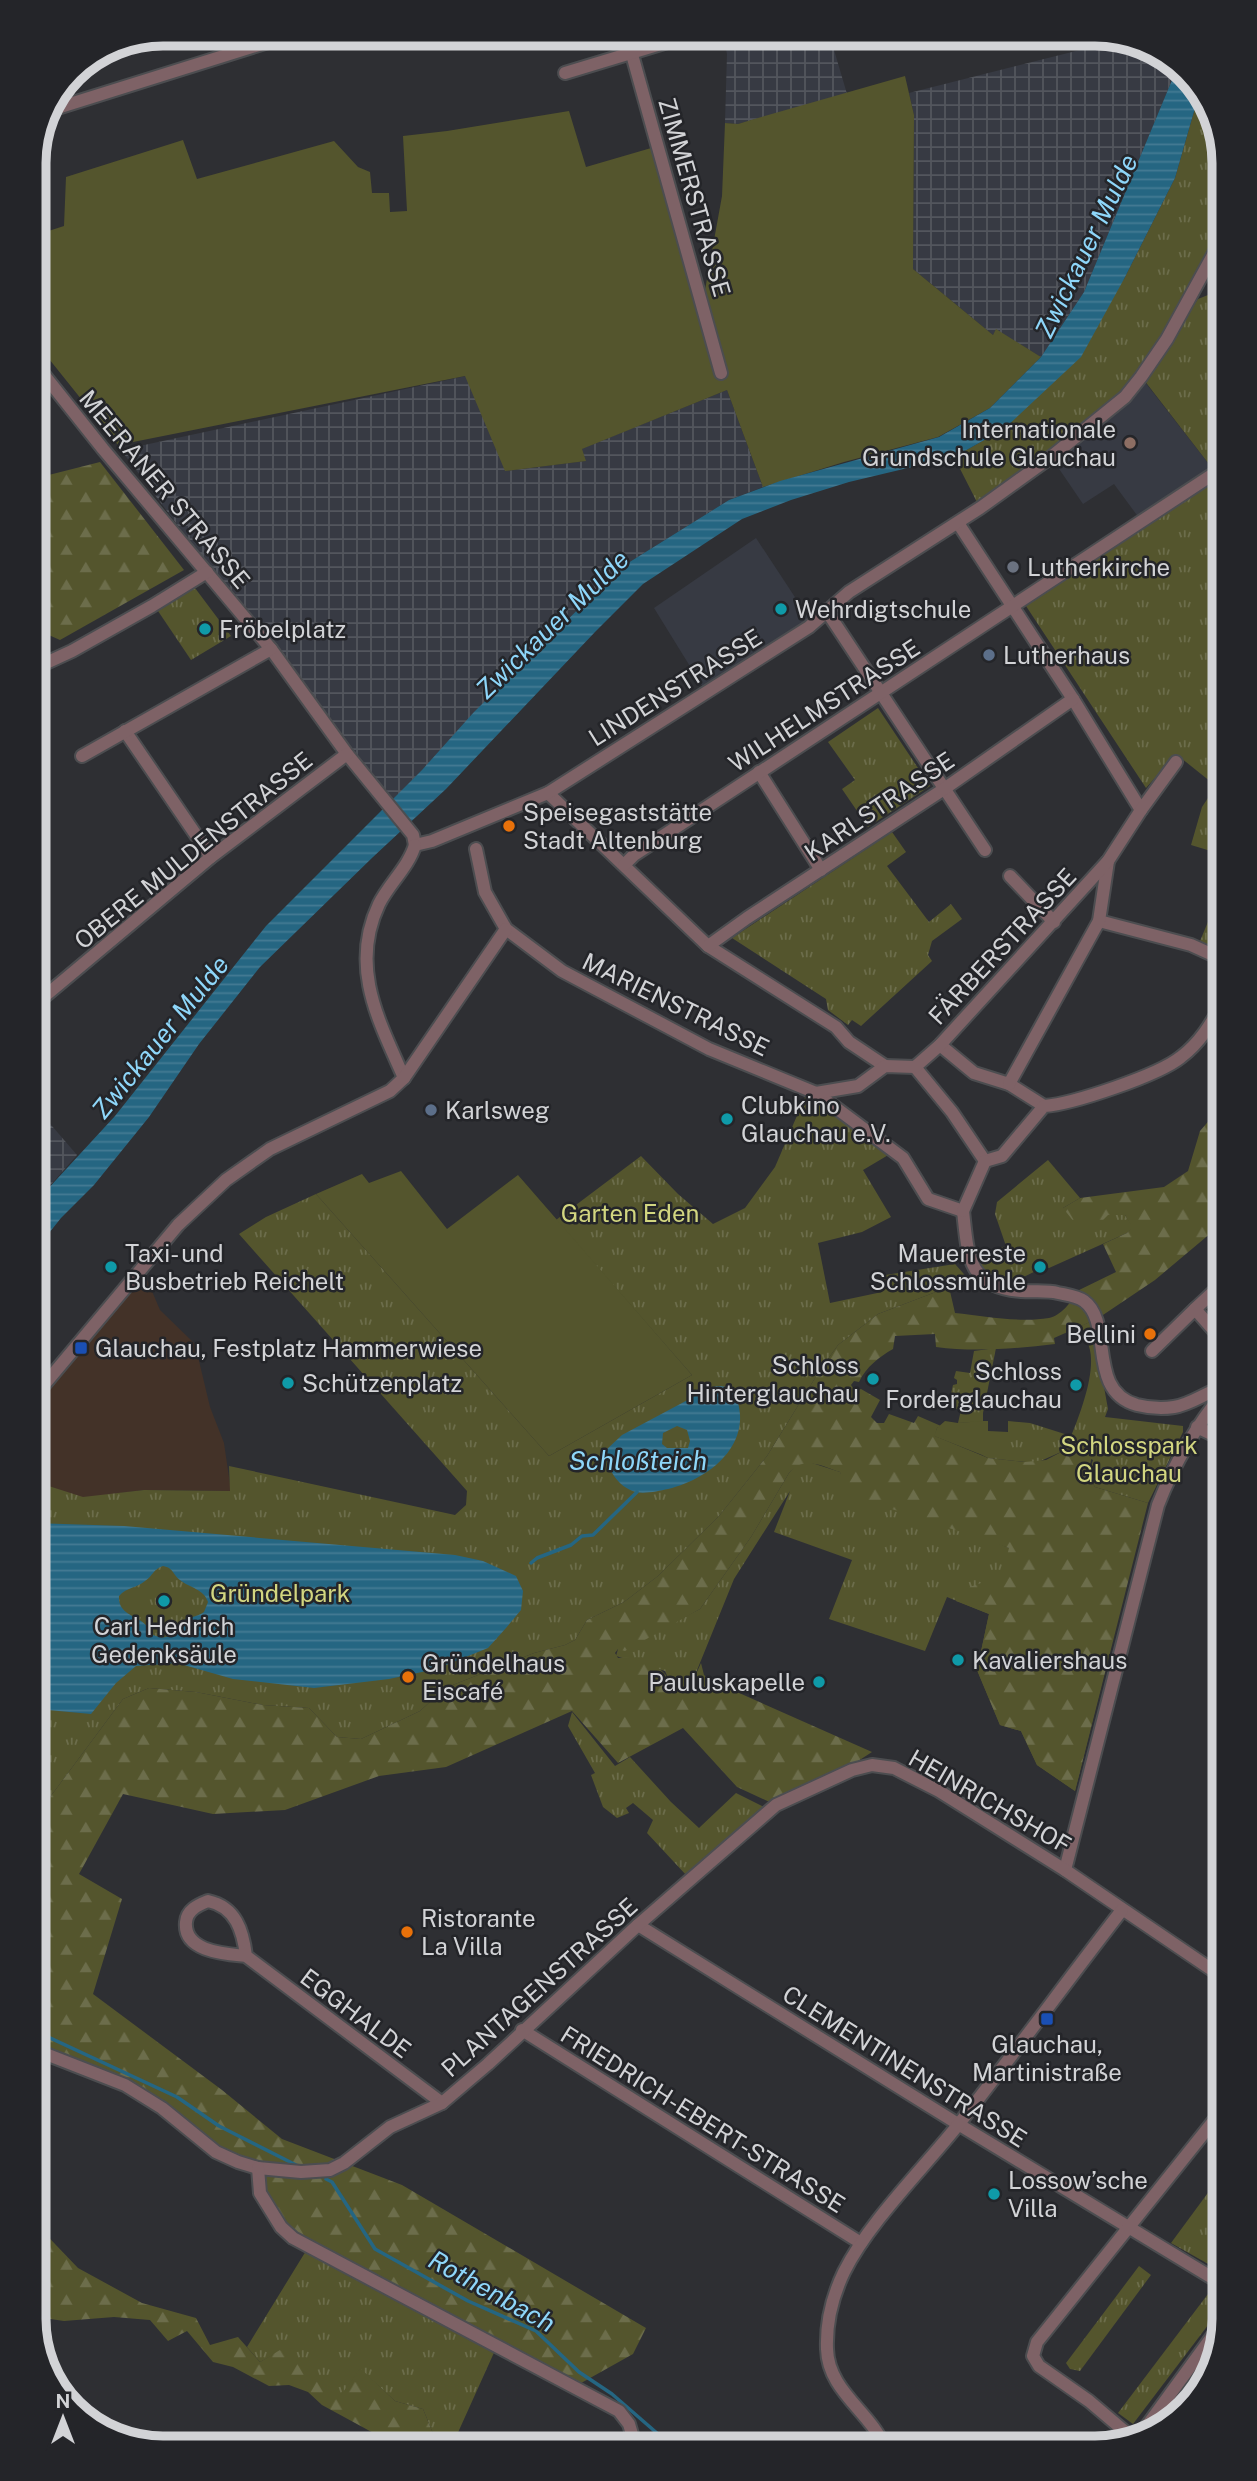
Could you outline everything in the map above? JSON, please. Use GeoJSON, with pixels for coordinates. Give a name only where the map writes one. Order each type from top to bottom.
{"type":"FeatureCollection","features":[{"type":"Feature","properties":{"kind":"street"},"geometry":{"type":"LineString","coordinates":[[60,107],[255,46]]}},
{"type":"Feature","properties":{"kind":"street","name":"ZIMMERSTRASSE"},"geometry":{"type":"LineString","coordinates":[[630,46],[721,373]]}},
{"type":"Feature","properties":{"kind":"street"},"geometry":{"type":"LineString","coordinates":[[565,73],[655,46]]}},
{"type":"Feature","properties":{"kind":"street","name":"LINDENSTRASSE"},"geometry":{"type":"LineString","coordinates":[[414,840],[432,841],[548,793],[808,627],[849,592],[958,523],[1051,457],[1125,397],[1167,339],[1212,257]]}},
{"type":"Feature","properties":{"kind":"street","name":"MEERANER STRASSE"},"geometry":{"type":"LineString","coordinates":[[46,377],[271,649],[414,840]]}},
{"type":"Feature","properties":{"kind":"street","name":"WILHELMSTRASSE"},"geometry":{"type":"LineString","coordinates":[[624,865],[634,855],[759,772],[1212,475]]}},
{"type":"Feature","properties":{"kind":"street"},"geometry":{"type":"LineString","coordinates":[[958,523],[1073,699],[1141,810]]}},
{"type":"Feature","properties":{"kind":"street"},"geometry":{"type":"LineString","coordinates":[[46,662],[83,645],[206,572]]}},
{"type":"Feature","properties":{"kind":"street"},"geometry":{"type":"LineString","coordinates":[[826,610],[985,850]]}},
{"type":"Feature","properties":{"kind":"street"},"geometry":{"type":"LineString","coordinates":[[82,756],[271,649]]}},
{"type":"Feature","properties":{"kind":"street","name":"KARLSTRASSE"},"geometry":{"type":"LineString","coordinates":[[708,946],[944,789],[1073,699]]}},
{"type":"Feature","properties":{"kind":"street"},"geometry":{"type":"LineString","coordinates":[[125,731],[211,857]]}},
{"type":"Feature","properties":{"kind":"street","name":"OBERE MULDENSTRASSE"},"geometry":{"type":"LineString","coordinates":[[46,995],[211,857],[347,754]]}},
{"type":"Feature","properties":{"kind":"street","name":"FÄRBERSTRASSE"},"geometry":{"type":"LineString","coordinates":[[915,1067],[940,1045],[1108,861],[1176,762]]}},
{"type":"Feature","properties":{"kind":"street"},"geometry":{"type":"LineString","coordinates":[[759,772],[821,870]]}},
{"type":"Feature","properties":{"kind":"street"},"geometry":{"type":"LineString","coordinates":[[548,793],[708,946],[836,1027],[849,1042],[885,1066],[915,1067],[952,1112],[985,1161]]}},
{"type":"Feature","properties":{"kind":"street"},"geometry":{"type":"LineString","coordinates":[[404,1078],[369,994],[366,960],[378,907],[413,852],[414,840]]}},
{"type":"Feature","properties":{"kind":"street","name":"MARIENSTRASSE"},"geometry":{"type":"LineString","coordinates":[[477,849],[485,892],[506,929],[562,971],[696,1043],[816,1093],[903,1158],[928,1199],[963,1212]]}},
{"type":"Feature","properties":{"kind":"street"},"geometry":{"type":"LineString","coordinates":[[1009,1084],[1099,921],[1108,861]]}},
{"type":"Feature","properties":{"kind":"street"},"geometry":{"type":"LineString","coordinates":[[1010,876],[1054,922]]}},
{"type":"Feature","properties":{"kind":"street"},"geometry":{"type":"LineString","coordinates":[[1099,921],[1191,945],[1212,955]]}},
{"type":"Feature","properties":{"kind":"street"},"geometry":{"type":"LineString","coordinates":[[46,1382],[178,1225],[226,1180],[270,1149],[390,1091],[404,1078],[506,929]]}},
{"type":"Feature","properties":{"kind":"street"},"geometry":{"type":"LineString","coordinates":[[940,1045],[974,1073],[1009,1084],[1044,1106],[1057,1105],[1152,1073],[1181,1057],[1212,1023]]}},
{"type":"Feature","properties":{"kind":"street"},"geometry":{"type":"LineString","coordinates":[[816,1093],[858,1086],[885,1066]]}},
{"type":"Feature","properties":{"kind":"street"},"geometry":{"type":"LineString","coordinates":[[985,1161],[1002,1156],[1044,1106]]}},
{"type":"Feature","properties":{"kind":"street"},"geometry":{"type":"LineString","coordinates":[[985,1161],[963,1212],[968,1257],[978,1274],[1003,1290],[1049,1291],[1074,1296],[1088,1305],[1095,1319],[1107,1374],[1115,1392],[1126,1402],[1147,1407],[1171,1408],[1189,1404],[1212,1392]]}},
{"type":"Feature","properties":{"kind":"street"},"geometry":{"type":"LineString","coordinates":[[1152,1351],[1212,1293]]}},
{"type":"Feature","properties":{"kind":"street"},"geometry":{"type":"LineString","coordinates":[[1195,1309],[1212,1328]]}},
{"type":"Feature","properties":{"kind":"street"},"geometry":{"type":"LineString","coordinates":[[1065,1870],[1158,1505],[1170,1473],[1212,1406]]}},
{"type":"Feature","properties":{"kind":"street"},"geometry":{"type":"LineString","coordinates":[[1197,1427],[1212,1434]]}},
{"type":"Feature","properties":{"kind":"street","name":"HEINRICHSHOF"},"geometry":{"type":"LineString","coordinates":[[827,1781],[872,1765],[894,1768],[939,1791],[1065,1870],[1212,1970]]}},
{"type":"Feature","properties":{"kind":"street","name":"PLANTAGENSTRASSE"},"geometry":{"type":"LineString","coordinates":[[46,2054],[125,2085],[162,2108],[216,2152],[258,2168],[301,2172],[330,2170],[344,2163],[390,2127],[442,2103],[776,1805],[827,1781]]}},
{"type":"Feature","properties":{"kind":"street","name":"EGGHALDE"},"geometry":{"type":"LineString","coordinates":[[246,1956],[239,1926],[226,1908],[208,1901],[188,1914],[186,1925],[189,1937],[200,1946],[213,1952],[246,1956],[442,2103]]}},
{"type":"Feature","properties":{"kind":"street"},"geometry":{"type":"LineString","coordinates":[[880,2436],[832,2375],[827,2351],[829,2322],[844,2272],[861,2243],[958,2124],[1122,1910]]}},
{"type":"Feature","properties":{"kind":"street","name":"CLEMENTINENSTRASSE"},"geometry":{"type":"LineString","coordinates":[[638,1926],[1212,2278]]}},
{"type":"Feature","properties":{"kind":"street","name":"FRIEDRICH-EBERT-STRASSE"},"geometry":{"type":"LineString","coordinates":[[522,2031],[861,2243]]}},
{"type":"Feature","properties":{"kind":"street"},"geometry":{"type":"LineString","coordinates":[[1124,2431],[1039,2366],[1033,2356],[1037,2342],[1212,2123]]}},
{"type":"Feature","properties":{"kind":"street"},"geometry":{"type":"LineString","coordinates":[[258,2168],[260,2193],[281,2227],[293,2238],[619,2411],[634,2436]]}},
{"type":"Feature","properties":{"kind":"street"},"geometry":{"type":"LineString","coordinates":[[1150,2421],[1209,2342]]}},
{"type":"Feature","properties":{"kind":"shaded area"},"geometry":{"type":"Polygon","coordinates":[[[725,46],[833,46],[847,94],[738,124],[725,123],[725,46]]]}},
{"type":"Feature","properties":{"kind":"shaded area"},"geometry":{"type":"Polygon","coordinates":[[[1096,46],[1132,52],[1160,65],[1172,74],[1084,292],[1041,357],[996,330],[993,335],[913,269],[914,115],[909,93],[1096,46]]]}},
{"type":"Feature","properties":{"kind":"shaded area"},"geometry":{"type":"Polygon","coordinates":[[[466,376],[506,471],[585,461],[581,449],[727,390],[763,487],[729,500],[620,568],[388,805],[121,450],[466,376]]]}},
{"type":"Feature","properties":{"kind":"shaded area","name":"Internationale Grundschule Glauchau"},"geometry":{"type":"Polygon","coordinates":[[[1141,377],[1212,468],[1212,474],[1142,522],[1114,484],[1083,504],[1051,457],[1141,377]]]}},
{"type":"Feature","properties":{"kind":"shaded area"},"geometry":{"type":"Polygon","coordinates":[[[756,538],[810,620],[704,689],[654,608],[756,538]]]}},
{"type":"Feature","properties":{"kind":"shaded area"},"geometry":{"type":"Polygon","coordinates":[[[46,1119],[77,1155],[46,1190],[46,1119]]]}},
{"type":"Feature","properties":{"kind":"shaded area"},"geometry":{"type":"Polygon","coordinates":[[[143,1270],[160,1310],[195,1344],[210,1407],[224,1443],[231,1491],[144,1490],[83,1498],[46,1485],[46,1383],[143,1270]]]}},
{"type":"Feature","properties":{"kind":"green space"},"geometry":{"type":"Polygon","coordinates":[[[905,76],[914,115],[913,269],[993,335],[996,329],[1041,357],[990,408],[938,437],[763,487],[727,390],[582,449],[586,461],[505,471],[465,376],[118,445],[46,355],[46,232],[64,226],[66,177],[183,140],[197,179],[334,141],[358,167],[370,172],[372,193],[389,193],[390,212],[407,211],[403,136],[569,111],[586,167],[658,146],[703,301],[722,196],[725,123],[738,124],[905,76]]]}},
{"type":"Feature","properties":{"kind":"green space"},"geometry":{"type":"Polygon","coordinates":[[[1196,104],[1203,117],[1212,162],[1212,256],[1141,377],[980,508],[954,457],[1004,429],[1124,279],[1175,178],[1196,104]]]}},
{"type":"Feature","properties":{"kind":"green space"},"geometry":{"type":"Polygon","coordinates":[[[1208,295],[1212,298],[1212,468],[1144,380],[1198,299],[1208,295]]]}},
{"type":"Feature","properties":{"kind":"green space"},"geometry":{"type":"Polygon","coordinates":[[[100,462],[184,570],[60,640],[46,634],[46,476],[100,462]]]}},
{"type":"Feature","properties":{"kind":"green space"},"geometry":{"type":"Polygon","coordinates":[[[1212,475],[1212,783],[1176,754],[1146,788],[1026,606],[1212,475]]]}},
{"type":"Feature","properties":{"kind":"green space"},"geometry":{"type":"Polygon","coordinates":[[[195,588],[231,636],[191,660],[158,611],[195,588]]]}},
{"type":"Feature","properties":{"kind":"green space"},"geometry":{"type":"Polygon","coordinates":[[[878,708],[930,786],[868,827],[842,789],[855,780],[828,742],[878,708]]]}},
{"type":"Feature","properties":{"kind":"green space"},"geometry":{"type":"Polygon","coordinates":[[[1212,792],[1212,851],[1191,845],[1202,807],[1212,792]]]}},
{"type":"Feature","properties":{"kind":"green space"},"geometry":{"type":"Polygon","coordinates":[[[892,832],[906,852],[887,866],[929,922],[951,904],[962,919],[932,941],[928,955],[932,961],[861,1026],[852,1020],[848,1025],[828,1010],[826,999],[732,938],[892,832]]]}},
{"type":"Feature","properties":{"kind":"green space"},"geometry":{"type":"Polygon","coordinates":[[[1212,912],[1212,946],[1200,941],[1212,912]]]}},
{"type":"Feature","properties":{"kind":"green space","name":"Gründelpark"},"geometry":{"type":"Polygon","coordinates":[[[805,1097],[818,1103],[890,1154],[863,1170],[891,1217],[862,1232],[818,1243],[830,1303],[882,1292],[879,1276],[955,1264],[971,1282],[949,1287],[878,1314],[838,1345],[767,1456],[719,1516],[658,1576],[624,1602],[587,1620],[575,1640],[445,1688],[420,1711],[361,1739],[337,1737],[309,1708],[263,1705],[196,1692],[149,1688],[123,1699],[46,1803],[46,1485],[83,1497],[144,1490],[230,1491],[229,1466],[455,1515],[466,1505],[467,1491],[239,1234],[266,1217],[316,1194],[549,1456],[692,1375],[556,1220],[641,1156],[678,1194],[713,1224],[745,1208],[775,1167],[805,1097]]]}},
{"type":"Feature","properties":{"kind":"green space"},"geometry":{"type":"Polygon","coordinates":[[[1212,1117],[1212,1232],[1155,1280],[1097,1319],[1054,1338],[1055,1344],[965,1349],[936,1347],[935,1334],[895,1336],[893,1349],[873,1363],[859,1382],[854,1381],[851,1385],[855,1391],[861,1389],[880,1400],[871,1417],[877,1423],[884,1423],[889,1414],[914,1423],[918,1416],[941,1426],[937,1428],[935,1436],[988,1458],[1025,1462],[1046,1460],[1069,1448],[1092,1455],[1088,1475],[1095,1487],[1148,1503],[1075,1791],[1037,1765],[1021,1731],[1000,1725],[977,1670],[989,1614],[956,1601],[970,1587],[1001,1580],[1009,1548],[844,1493],[840,1472],[807,1463],[800,1464],[789,1473],[751,1537],[700,1609],[625,1651],[618,1649],[615,1653],[618,1658],[632,1658],[654,1665],[669,1680],[687,1688],[701,1663],[704,1675],[712,1681],[872,1752],[827,1781],[776,1805],[737,1787],[683,1728],[618,1763],[572,1711],[446,1767],[379,1776],[285,1810],[213,1814],[123,1794],[79,1874],[122,1899],[93,1994],[222,2090],[282,2139],[402,2185],[646,2328],[633,2354],[574,2387],[293,2238],[260,2193],[258,2168],[216,2152],[161,2108],[46,2055],[46,1803],[123,1699],[149,1688],[196,1692],[263,1705],[309,1708],[337,1737],[361,1739],[420,1711],[445,1688],[575,1640],[587,1620],[624,1602],[658,1576],[719,1516],[767,1456],[838,1345],[878,1314],[949,1287],[955,1313],[1014,1319],[1049,1318],[1057,1315],[1072,1300],[1075,1292],[1116,1272],[1103,1244],[1127,1233],[1132,1227],[1125,1215],[1108,1215],[1099,1224],[1078,1227],[1063,1208],[1080,1198],[1164,1187],[1188,1171],[1200,1131],[1212,1117]]]}},
{"type":"Feature","properties":{"kind":"green space"},"geometry":{"type":"Polygon","coordinates":[[[1048,1160],[1080,1198],[1063,1208],[1125,1215],[1133,1227],[1127,1233],[1003,1287],[980,1271],[972,1257],[1006,1246],[995,1214],[997,1202],[1048,1160]]]}},
{"type":"Feature","properties":{"kind":"green space"},"geometry":{"type":"Polygon","coordinates":[[[401,1171],[447,1229],[518,1175],[692,1375],[549,1456],[316,1194],[362,1174],[369,1183],[401,1171]]]}},
{"type":"Feature","properties":{"kind":"green space","name":"Schlosspark Glauchau"},"geometry":{"type":"Polygon","coordinates":[[[1092,1321],[1108,1409],[1105,1417],[1183,1426],[1183,1432],[1148,1503],[1095,1487],[1088,1475],[1093,1460],[1070,1448],[1036,1463],[988,1458],[982,1455],[982,1422],[958,1423],[961,1410],[948,1407],[953,1385],[957,1384],[954,1378],[956,1371],[970,1373],[974,1351],[996,1348],[983,1413],[983,1421],[988,1421],[988,1431],[1008,1432],[1008,1421],[1030,1423],[1071,1436],[1085,1398],[1091,1368],[1090,1350],[1081,1326],[1092,1321]]]}},
{"type":"Feature","properties":{"kind":"green space"},"geometry":{"type":"Polygon","coordinates":[[[945,1421],[982,1421],[982,1455],[934,1436],[937,1428],[945,1421]]]}},
{"type":"Feature","properties":{"kind":"green space"},"geometry":{"type":"Polygon","coordinates":[[[812,1463],[840,1472],[843,1480],[1009,1548],[1126,1586],[1075,1791],[1037,1765],[1021,1731],[1000,1725],[977,1670],[989,1614],[947,1597],[925,1651],[829,1619],[852,1560],[774,1532],[790,1491],[734,1579],[688,1688],[669,1680],[665,1671],[616,1656],[618,1649],[623,1649],[700,1609],[751,1537],[789,1473],[795,1466],[812,1463]]]}},
{"type":"Feature","properties":{"kind":"green space"},"geometry":{"type":"Polygon","coordinates":[[[572,1712],[615,1766],[630,1757],[699,1828],[736,1793],[770,1810],[687,1876],[647,1833],[653,1820],[633,1803],[626,1808],[629,1813],[617,1818],[603,1807],[591,1775],[595,1773],[568,1726],[572,1712]]]}},
{"type":"Feature","properties":{"kind":"green space"},"geometry":{"type":"Polygon","coordinates":[[[1212,2187],[1212,2262],[1210,2265],[1171,2243],[1212,2187]]]}},
{"type":"Feature","properties":{"kind":"green space"},"geometry":{"type":"Polygon","coordinates":[[[46,2235],[78,2268],[142,2303],[196,2318],[210,2345],[238,2337],[260,2362],[280,2350],[341,2395],[360,2368],[395,2401],[423,2409],[434,2435],[378,2435],[322,2405],[308,2392],[289,2385],[269,2386],[233,2367],[213,2362],[187,2331],[168,2341],[150,2320],[114,2317],[64,2321],[46,2318],[46,2235]]]}},
{"type":"Feature","properties":{"kind":"green space"},"geometry":{"type":"Polygon","coordinates":[[[309,2246],[497,2346],[457,2435],[434,2435],[423,2409],[395,2401],[360,2369],[341,2396],[280,2351],[260,2362],[247,2347],[309,2246]]]}},
{"type":"Feature","properties":{"kind":"green space"},"geometry":{"type":"Polygon","coordinates":[[[1139,2266],[1151,2275],[1080,2371],[1070,2369],[1066,2363],[1139,2266]]]}},
{"type":"Feature","properties":{"kind":"green space"},"geometry":{"type":"Polygon","coordinates":[[[1211,2290],[1212,2320],[1133,2424],[1118,2413],[1211,2290]]]}},
{"type":"Feature","properties":{"kind":"water"},"geometry":{"type":"Polygon","coordinates":[[[1173,75],[1196,104],[1175,178],[1081,357],[1004,429],[954,457],[849,482],[742,519],[643,584],[446,789],[260,967],[199,1044],[149,1117],[94,1185],[46,1237],[46,1191],[115,1116],[266,926],[422,770],[474,712],[620,568],[729,500],[780,481],[939,437],[990,408],[1041,357],[1084,292],[1173,75]]]}},
{"type":"Feature","properties":{"kind":"water","name":"Schloßteich"},"geometry":{"type":"Polygon","coordinates":[[[712,1387],[732,1388],[739,1406],[740,1423],[736,1439],[727,1453],[716,1465],[685,1484],[644,1493],[623,1486],[611,1470],[605,1451],[622,1435],[712,1387]],[[677,1426],[663,1433],[662,1444],[667,1448],[688,1448],[690,1441],[687,1430],[677,1426]]]}},
{"type":"Feature","properties":{"kind":"water"},"geometry":{"type":"Polygon","coordinates":[[[46,1523],[124,1526],[455,1555],[483,1561],[516,1576],[523,1591],[521,1610],[488,1648],[436,1669],[389,1679],[314,1688],[233,1679],[177,1663],[136,1666],[116,1683],[91,1714],[48,1710],[46,1523]],[[160,1567],[148,1579],[119,1596],[123,1609],[143,1623],[153,1635],[159,1637],[168,1636],[182,1621],[204,1612],[208,1602],[203,1594],[180,1580],[171,1570],[160,1567]]]}},
{"type":"Feature","properties":{"kind":"waterway"},"geometry":{"type":"LineString","coordinates":[[531,1563],[571,1545],[582,1536],[593,1535],[637,1492]]}},
{"type":"Feature","properties":{"kind":"waterway","name":"Rothenbach"},"geometry":{"type":"LineString","coordinates":[[46,2036],[177,2097],[219,2126],[298,2166]]}},
{"type":"Feature","properties":{"kind":"waterway","name":"Rothenbach"},"geometry":{"type":"LineString","coordinates":[[326,2179],[332,2182],[375,2249],[468,2301],[536,2331],[579,2372],[612,2394],[661,2436]]}},
{"type":"Feature","properties":{"kind":"place","name":"Internationale Grundschule Glauchau"},"geometry":{"type":"Point","coordinates":[1130,443]}},
{"type":"Feature","properties":{"kind":"place","name":"Lutherkirche"},"geometry":{"type":"Point","coordinates":[1013,567]}},
{"type":"Feature","properties":{"kind":"place","name":"Wehrdigtschule"},"geometry":{"type":"Point","coordinates":[781,609]}},
{"type":"Feature","properties":{"kind":"place","name":"Fröbelplatz"},"geometry":{"type":"Point","coordinates":[205,629]}},
{"type":"Feature","properties":{"kind":"place","name":"Lutherhaus"},"geometry":{"type":"Point","coordinates":[989,655]}},
{"type":"Feature","properties":{"kind":"place","name":"Speisegaststätte Stadt Altenburg"},"geometry":{"type":"Point","coordinates":[509,826]}},
{"type":"Feature","properties":{"kind":"place","name":"Karlsweg"},"geometry":{"type":"Point","coordinates":[431,1110]}},
{"type":"Feature","properties":{"kind":"place","name":"Clubkino Glauchau e.V."},"geometry":{"type":"Point","coordinates":[727,1119]}},
{"type":"Feature","properties":{"kind":"place","name":"Taxi- und Busbetrieb Reichelt"},"geometry":{"type":"Point","coordinates":[111,1267]}},
{"type":"Feature","properties":{"kind":"place","name":"Mauerreste Schlossmühle"},"geometry":{"type":"Point","coordinates":[1040,1267]}},
{"type":"Feature","properties":{"kind":"place","name":"Bellini"},"geometry":{"type":"Point","coordinates":[1150,1334]}},
{"type":"Feature","properties":{"kind":"place","name":"Glauchau, Festplatz Hammerwiese"},"geometry":{"type":"Point","coordinates":[81,1348]}},
{"type":"Feature","properties":{"kind":"place","name":"Schloss Hinterglauchau"},"geometry":{"type":"Point","coordinates":[873,1379]}},
{"type":"Feature","properties":{"kind":"place","name":"Schützenplatz"},"geometry":{"type":"Point","coordinates":[288,1383]}},
{"type":"Feature","properties":{"kind":"place","name":"Schloss Forderglauchau"},"geometry":{"type":"Point","coordinates":[1076,1385]}},
{"type":"Feature","properties":{"kind":"place","name":"Carl Hedrich Gedenksäule"},"geometry":{"type":"Point","coordinates":[164,1601]}},
{"type":"Feature","properties":{"kind":"place","name":"Kavaliershaus"},"geometry":{"type":"Point","coordinates":[958,1660]}},
{"type":"Feature","properties":{"kind":"place","name":"Gründelhaus Eiscafé"},"geometry":{"type":"Point","coordinates":[408,1677]}},
{"type":"Feature","properties":{"kind":"place","name":"Pauluskapelle"},"geometry":{"type":"Point","coordinates":[819,1682]}},
{"type":"Feature","properties":{"kind":"place","name":"Ristorante La Villa"},"geometry":{"type":"Point","coordinates":[407,1932]}},
{"type":"Feature","properties":{"kind":"place","name":"Glauchau, Martinistraße"},"geometry":{"type":"Point","coordinates":[1047,2019]}},
{"type":"Feature","properties":{"kind":"place","name":"Lossow’sche Villa"},"geometry":{"type":"Point","coordinates":[994,2194]}},
{"type":"Feature","properties":{"kind":"water label","name":"Zwickauer Mulde"},"geometry":{"type":"Point","coordinates":[1086,246]}},
{"type":"Feature","properties":{"kind":"water label","name":"Zwickauer Mulde"},"geometry":{"type":"Point","coordinates":[552,624]}},
{"type":"Feature","properties":{"kind":"water label","name":"Zwickauer Mulde"},"geometry":{"type":"Point","coordinates":[160,1037]}},
{"type":"Feature","properties":{"kind":"park label","name":"Garten Eden"},"geometry":{"type":"Point","coordinates":[630,1213]}}]}
